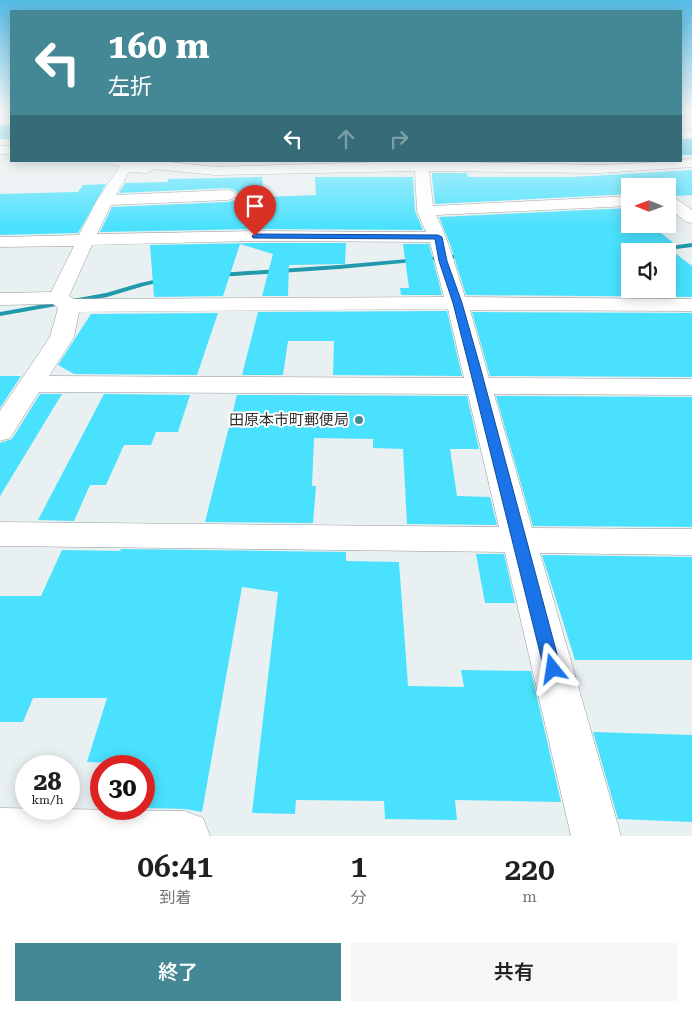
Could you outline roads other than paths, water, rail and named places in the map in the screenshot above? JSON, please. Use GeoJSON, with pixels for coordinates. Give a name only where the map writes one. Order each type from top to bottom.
{"type":"FeatureCollection","features":[{"type":"Feature","properties":{"kind":"street"},"geometry":{"type":"LineString","coordinates":[[123,162],[170,168],[241,170],[421,164],[600,169],[692,163]]}},
{"type":"Feature","properties":{"kind":"street"},"geometry":{"type":"LineString","coordinates":[[421,164],[425,211],[438,237],[442,259],[458,303],[596,836]]}},
{"type":"Feature","properties":{"kind":"street"},"geometry":{"type":"LineString","coordinates":[[0,432],[62,337],[64,302],[87,240],[105,200],[124,168],[166,170],[170,168]]}},
{"type":"Feature","properties":{"kind":"street"},"geometry":{"type":"LineString","coordinates":[[105,200],[228,195]]}},
{"type":"Feature","properties":{"kind":"street"},"geometry":{"type":"LineString","coordinates":[[676,199],[692,198]]}},
{"type":"Feature","properties":{"kind":"street"},"geometry":{"type":"LineString","coordinates":[[425,211],[621,201]]}},
{"type":"Feature","properties":{"kind":"street"},"geometry":{"type":"LineString","coordinates":[[676,205],[692,218]]}},
{"type":"Feature","properties":{"kind":"street"},"geometry":{"type":"LineString","coordinates":[[0,242],[255,236],[438,237]]}},
{"type":"Feature","properties":{"kind":"street"},"geometry":{"type":"LineString","coordinates":[[0,299],[64,302],[692,305]]}},
{"type":"Feature","properties":{"kind":"street"},"geometry":{"type":"LineString","coordinates":[[32,384],[692,387]]}},
{"type":"Feature","properties":{"kind":"street"},"geometry":{"type":"LineString","coordinates":[[0,534],[692,542]]}},
{"type":"Feature","properties":{"kind":"street"},"geometry":{"type":"LineString","coordinates":[[0,833],[185,836]]}},
{"type":"Feature","properties":{"kind":"waterway"},"geometry":{"type":"LineString","coordinates":[[676,247],[692,245]]}},
{"type":"Feature","properties":{"kind":"waterway"},"geometry":{"type":"LineString","coordinates":[[219,275],[465,256]]}},
{"type":"Feature","properties":{"kind":"waterway"},"geometry":{"type":"LineString","coordinates":[[0,314],[107,295],[142,284],[163,280]]}},
{"type":"Feature","properties":{"kind":"place","name":"田原本市町郵便局"},"geometry":{"type":"Point","coordinates":[359,420]}}]}
